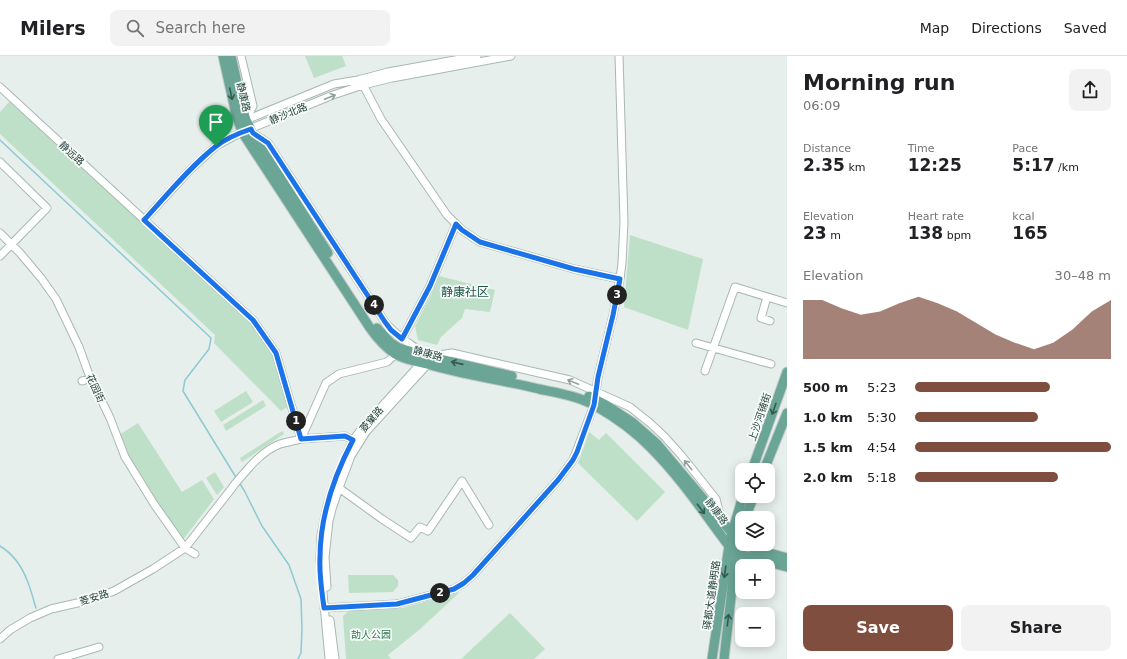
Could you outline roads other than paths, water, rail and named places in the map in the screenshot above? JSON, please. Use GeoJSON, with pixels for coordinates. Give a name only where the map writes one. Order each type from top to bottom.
{"type":"FeatureCollection","features":[{"type":"Feature","properties":{"kind":"main road","name":"静康路"},"geometry":{"type":"LineString","coordinates":[[223,56],[236,114],[248,128],[374,324],[383,335],[399,348],[427,359],[448,370],[569,395],[594,398],[632,422],[657,444],[735,536]]}},
{"type":"Feature","properties":{"kind":"main road","name":"静康路"},"geometry":{"type":"LineString","coordinates":[[231,56],[248,128],[370,328],[382,344],[396,354],[409,360],[427,359]]}},
{"type":"Feature","properties":{"kind":"main road","name":"上沙河铺街"},"geometry":{"type":"LineString","coordinates":[[754,463],[787,372]]}},
{"type":"Feature","properties":{"kind":"main road","name":"静康路"},"geometry":{"type":"LineString","coordinates":[[594,398],[651,447],[667,464],[729,546],[736,552]]}},
{"type":"Feature","properties":{"kind":"main road"},"geometry":{"type":"LineString","coordinates":[[767,463],[787,413]]}},
{"type":"Feature","properties":{"kind":"main road"},"geometry":{"type":"LineString","coordinates":[[732,533],[741,503]]}},
{"type":"Feature","properties":{"kind":"main road","name":"驿都大道静明路"},"geometry":{"type":"LineString","coordinates":[[712,659],[732,533]]}},
{"type":"Feature","properties":{"kind":"main road"},"geometry":{"type":"LineString","coordinates":[[758,551],[787,558]]}},
{"type":"Feature","properties":{"kind":"main road","name":"驿都大道静明路"},"geometry":{"type":"LineString","coordinates":[[724,659],[736,552]]}},
{"type":"Feature","properties":{"kind":"main road"},"geometry":{"type":"LineString","coordinates":[[736,552],[787,567]]}},
{"type":"Feature","properties":{"kind":"street"},"geometry":{"type":"LineString","coordinates":[[241,56],[252,106],[248,128],[268,143],[391,330],[412,345],[427,359],[452,353],[570,380],[594,398]]}},
{"type":"Feature","properties":{"kind":"street","name":"静沙北路"},"geometry":{"type":"LineString","coordinates":[[144,220],[189,171],[216,146],[248,128],[334,95],[388,72],[477,56]]}},
{"type":"Feature","properties":{"kind":"street","name":"静沙北路"},"geometry":{"type":"LineString","coordinates":[[362,82],[392,78],[511,56]]}},
{"type":"Feature","properties":{"kind":"street"},"geometry":{"type":"LineString","coordinates":[[326,608],[397,604],[454,589],[464,583],[473,575],[568,468],[577,452],[594,398],[620,279],[624,222],[619,56]]}},
{"type":"Feature","properties":{"kind":"street"},"geometry":{"type":"LineString","coordinates":[[362,82],[381,119],[447,215],[462,230],[480,242],[574,269],[620,279]]}},
{"type":"Feature","properties":{"kind":"street","name":"静远路"},"geometry":{"type":"LineString","coordinates":[[0,86],[253,320],[276,353],[301,439]]}},
{"type":"Feature","properties":{"kind":"street"},"geometry":{"type":"LineString","coordinates":[[0,162],[47,208],[0,256]]}},
{"type":"Feature","properties":{"kind":"street"},"geometry":{"type":"LineString","coordinates":[[402,339],[430,286],[456,224]]}},
{"type":"Feature","properties":{"kind":"street","name":"花园街"},"geometry":{"type":"LineString","coordinates":[[0,233],[42,278],[56,299],[79,347],[91,378],[110,418],[125,457],[154,504],[185,548]]}},
{"type":"Feature","properties":{"kind":"street"},"geometry":{"type":"LineString","coordinates":[[705,371],[735,286],[787,303]]}},
{"type":"Feature","properties":{"kind":"street"},"geometry":{"type":"LineString","coordinates":[[767,297],[761,318],[770,321]]}},
{"type":"Feature","properties":{"kind":"street"},"geometry":{"type":"LineString","coordinates":[[696,343],[771,364]]}},
{"type":"Feature","properties":{"kind":"street"},"geometry":{"type":"LineString","coordinates":[[301,439],[326,383],[339,374],[387,362],[396,354]]}},
{"type":"Feature","properties":{"kind":"street","name":"菱窠路"},"geometry":{"type":"LineString","coordinates":[[329,659],[325,556],[329,521],[339,488],[363,426],[427,359]]}},
{"type":"Feature","properties":{"kind":"street"},"geometry":{"type":"LineString","coordinates":[[82,381],[91,378]]}},
{"type":"Feature","properties":{"kind":"street","name":"菱安路"},"geometry":{"type":"LineString","coordinates":[[0,639],[10,630],[30,618],[51,609],[86,601],[114,591],[153,569],[185,548],[252,463],[280,444],[301,439],[345,436],[356,442]]}},
{"type":"Feature","properties":{"kind":"street","name":"菱窠路"},"geometry":{"type":"LineString","coordinates":[[335,659],[326,608],[320,560],[321,535],[327,506],[336,479],[356,442]]}},
{"type":"Feature","properties":{"kind":"street"},"geometry":{"type":"LineString","coordinates":[[339,488],[411,538],[420,527],[428,531],[462,481],[489,525]]}},
{"type":"Feature","properties":{"kind":"street"},"geometry":{"type":"LineString","coordinates":[[185,548],[195,554]]}},
{"type":"Feature","properties":{"kind":"street"},"geometry":{"type":"LineString","coordinates":[[58,659],[99,647]]}},
{"type":"Feature","properties":{"kind":"waterway"},"geometry":{"type":"LineString","coordinates":[[0,140],[211,338],[209,349],[185,380],[183,391],[237,479]]}},
{"type":"Feature","properties":{"kind":"waterway"},"geometry":{"type":"LineString","coordinates":[[239,482],[262,526],[289,565],[301,599],[301,653],[298,659]]}},
{"type":"Feature","properties":{"kind":"waterway"},"geometry":{"type":"LineString","coordinates":[[0,546],[13,557],[25,575],[36,608]]}},
{"type":"Feature","properties":{"kind":"district","name":"静康社区"},"geometry":{"type":"Point","coordinates":[465,292]}},
{"type":"Feature","properties":{"kind":"park label","name":"劼人公园"},"geometry":{"type":"Point","coordinates":[371,634]}}]}
